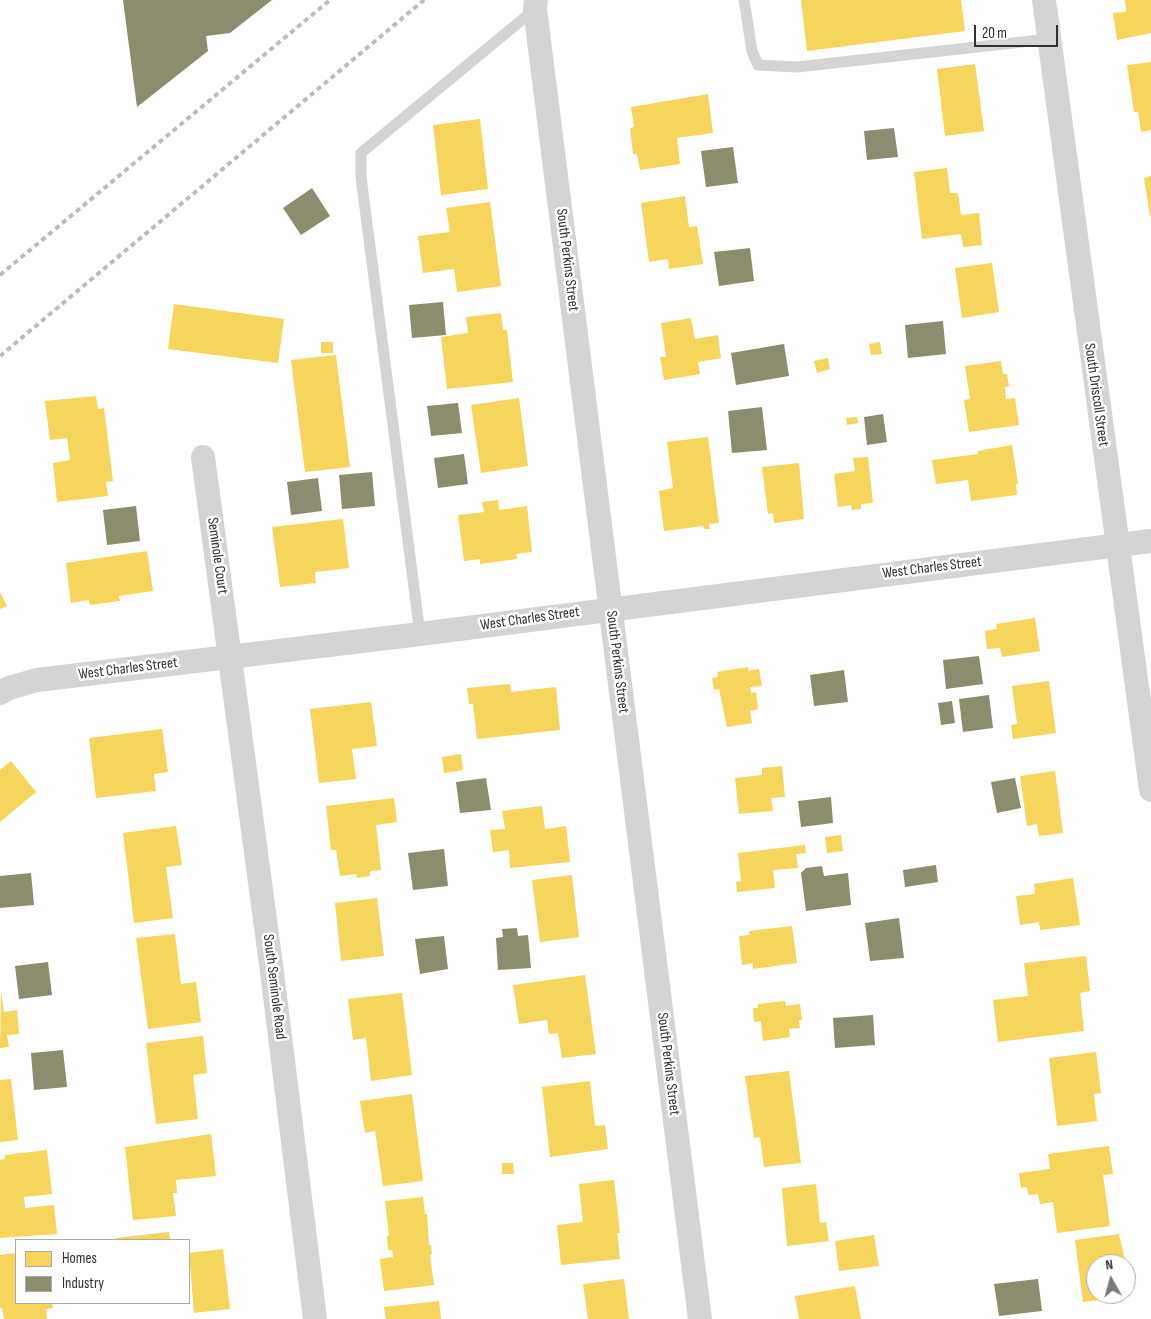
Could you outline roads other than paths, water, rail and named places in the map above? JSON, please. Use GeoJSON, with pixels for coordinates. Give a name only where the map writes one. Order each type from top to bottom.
{"type":"FeatureCollection","features":[{"type":"Feature","properties":{"kind":"street","name":"South Driscoll Street"},"geometry":{"type":"LineString","coordinates":[[1044,0],[1116,545],[1151,790]]}},
{"type":"Feature","properties":{"kind":"street","name":"South Perkins Street"},"geometry":{"type":"LineString","coordinates":[[534,4],[700,1319]]}},
{"type":"Feature","properties":{"kind":"street","name":"Seminole Court"},"geometry":{"type":"LineString","coordinates":[[203,457],[230,656]]}},
{"type":"Feature","properties":{"kind":"street","name":"West Charles Street"},"geometry":{"type":"LineString","coordinates":[[0,693],[9,688],[36,680],[420,634],[1151,541]]}},
{"type":"Feature","properties":{"kind":"street","name":"South Seminole Road"},"geometry":{"type":"LineString","coordinates":[[230,656],[315,1319]]}},
{"type":"Feature","properties":{"kind":"lane"},"geometry":{"type":"LineString","coordinates":[[744,0],[752,51],[758,65],[797,67],[1049,39]]}},
{"type":"Feature","properties":{"kind":"lane"},"geometry":{"type":"LineString","coordinates":[[420,634],[361,177],[361,153],[534,4]]}},
{"type":"Feature","properties":{"kind":"railway"},"geometry":{"type":"LineString","coordinates":[[0,275],[330,0]]}},
{"type":"Feature","properties":{"kind":"railway"},"geometry":{"type":"LineString","coordinates":[[0,356],[424,0]]}}]}
